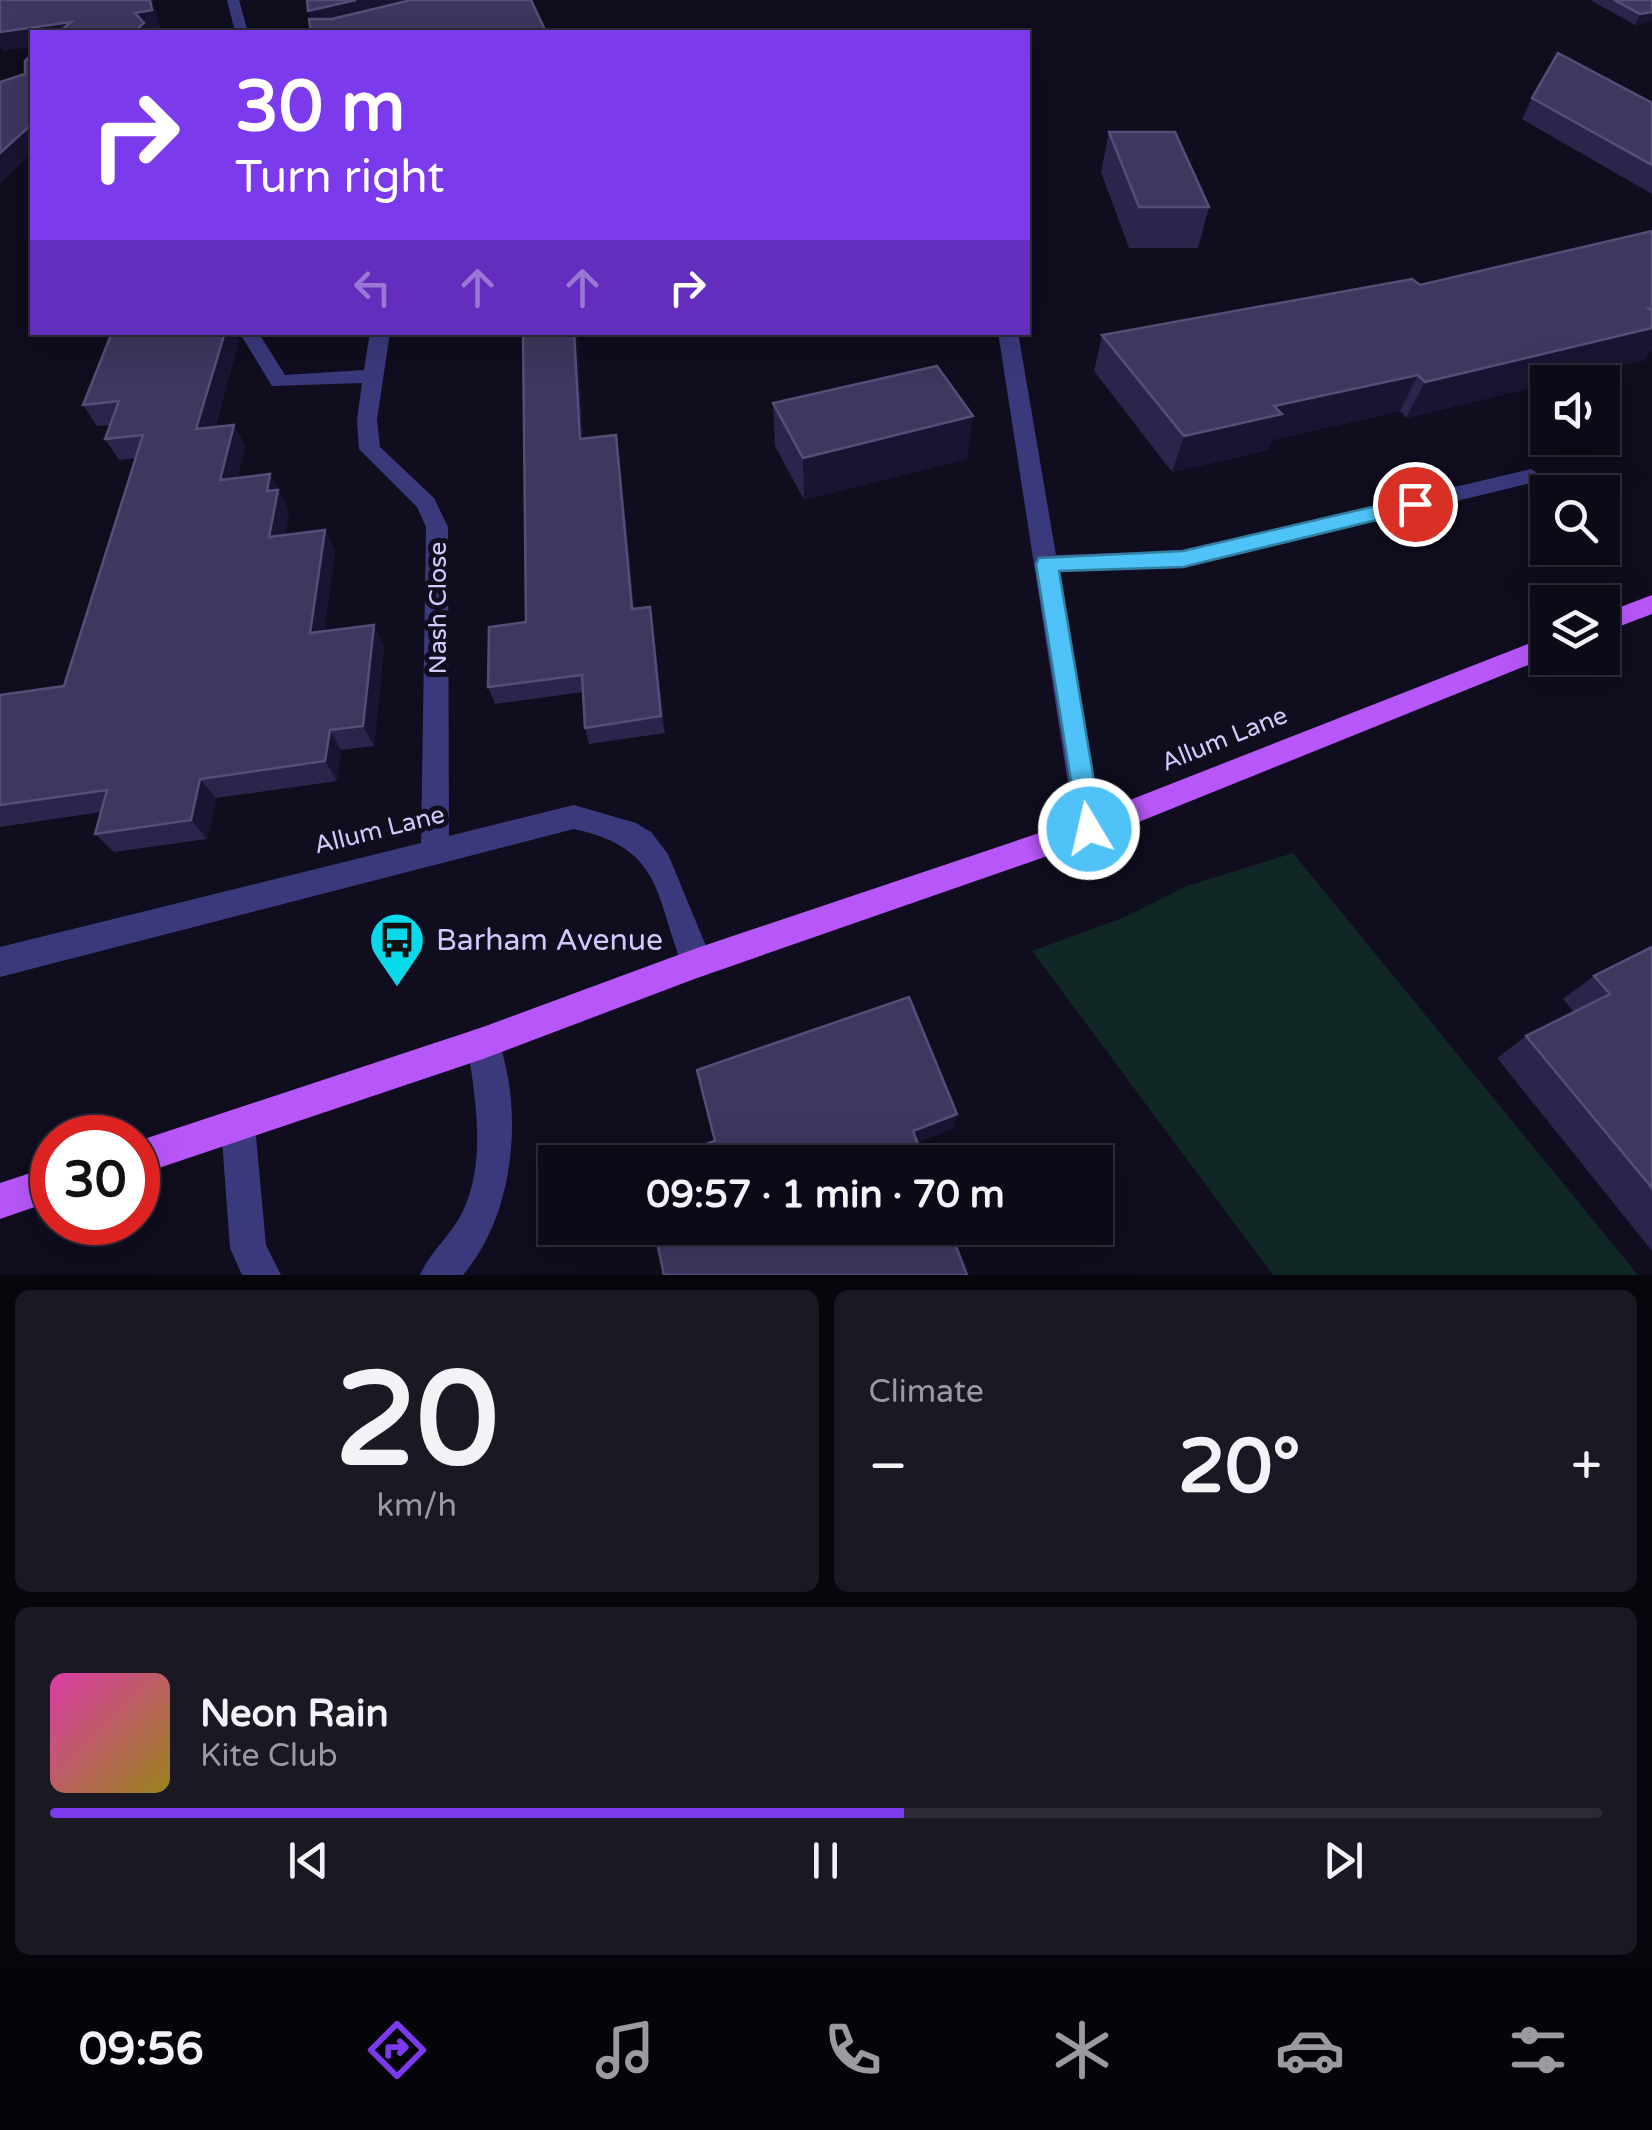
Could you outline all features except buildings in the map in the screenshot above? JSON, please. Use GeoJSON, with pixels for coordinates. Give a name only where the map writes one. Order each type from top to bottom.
{"type":"FeatureCollection","features":[{"type":"Feature","properties":{"kind":"main road"},"geometry":{"type":"LineString","coordinates":[[1620,617],[1652,604]]}},
{"type":"Feature","properties":{"kind":"main road","name":"Allum Lane"},"geometry":{"type":"LineString","coordinates":[[160,1151],[483,1043],[696,964],[1089,829],[1530,653]]}},
{"type":"Feature","properties":{"kind":"main road"},"geometry":{"type":"LineString","coordinates":[[0,1201],[30,1191]]}},
{"type":"Feature","properties":{"kind":"street"},"geometry":{"type":"LineString","coordinates":[[233,0],[241,30]]}},
{"type":"Feature","properties":{"kind":"street"},"geometry":{"type":"LineString","coordinates":[[250,335],[279,382],[373,376]]}},
{"type":"Feature","properties":{"kind":"street","name":"Nash Close"},"geometry":{"type":"LineString","coordinates":[[380,335],[367,420],[370,449],[426,503],[438,527],[435,850]]}},
{"type":"Feature","properties":{"kind":"street"},"geometry":{"type":"LineString","coordinates":[[1009,335],[1089,829]]}},
{"type":"Feature","properties":{"kind":"street"},"geometry":{"type":"LineString","coordinates":[[1047,564],[1183,559],[1530,476]]}},
{"type":"Feature","properties":{"kind":"street","name":"Allum Lane"},"geometry":{"type":"LineString","coordinates":[[0,962],[574,817],[612,825],[644,842],[680,910],[696,964]]}},
{"type":"Feature","properties":{"kind":"street"},"geometry":{"type":"LineString","coordinates":[[439,1275],[463,1252],[494,1176],[492,1094],[483,1043]]}},
{"type":"Feature","properties":{"kind":"street"},"geometry":{"type":"LineString","coordinates":[[238,1126],[248,1248],[262,1275]]}},
{"type":"Feature","properties":{"kind":"green space"},"geometry":{"type":"Polygon","coordinates":[[[1293,853],[1638,1275],[1273,1275],[1032,951],[1125,917],[1187,886],[1293,853]]]}},
{"type":"Feature","properties":{"kind":"place","name":"Barham Avenue"},"geometry":{"type":"Point","coordinates":[397,989]}},
{"type":"Feature","properties":{"kind":"route"},"geometry":{"type":"LineString","coordinates":[[1089,829],[1047,564],[1183,559],[1415,504]]}}]}
